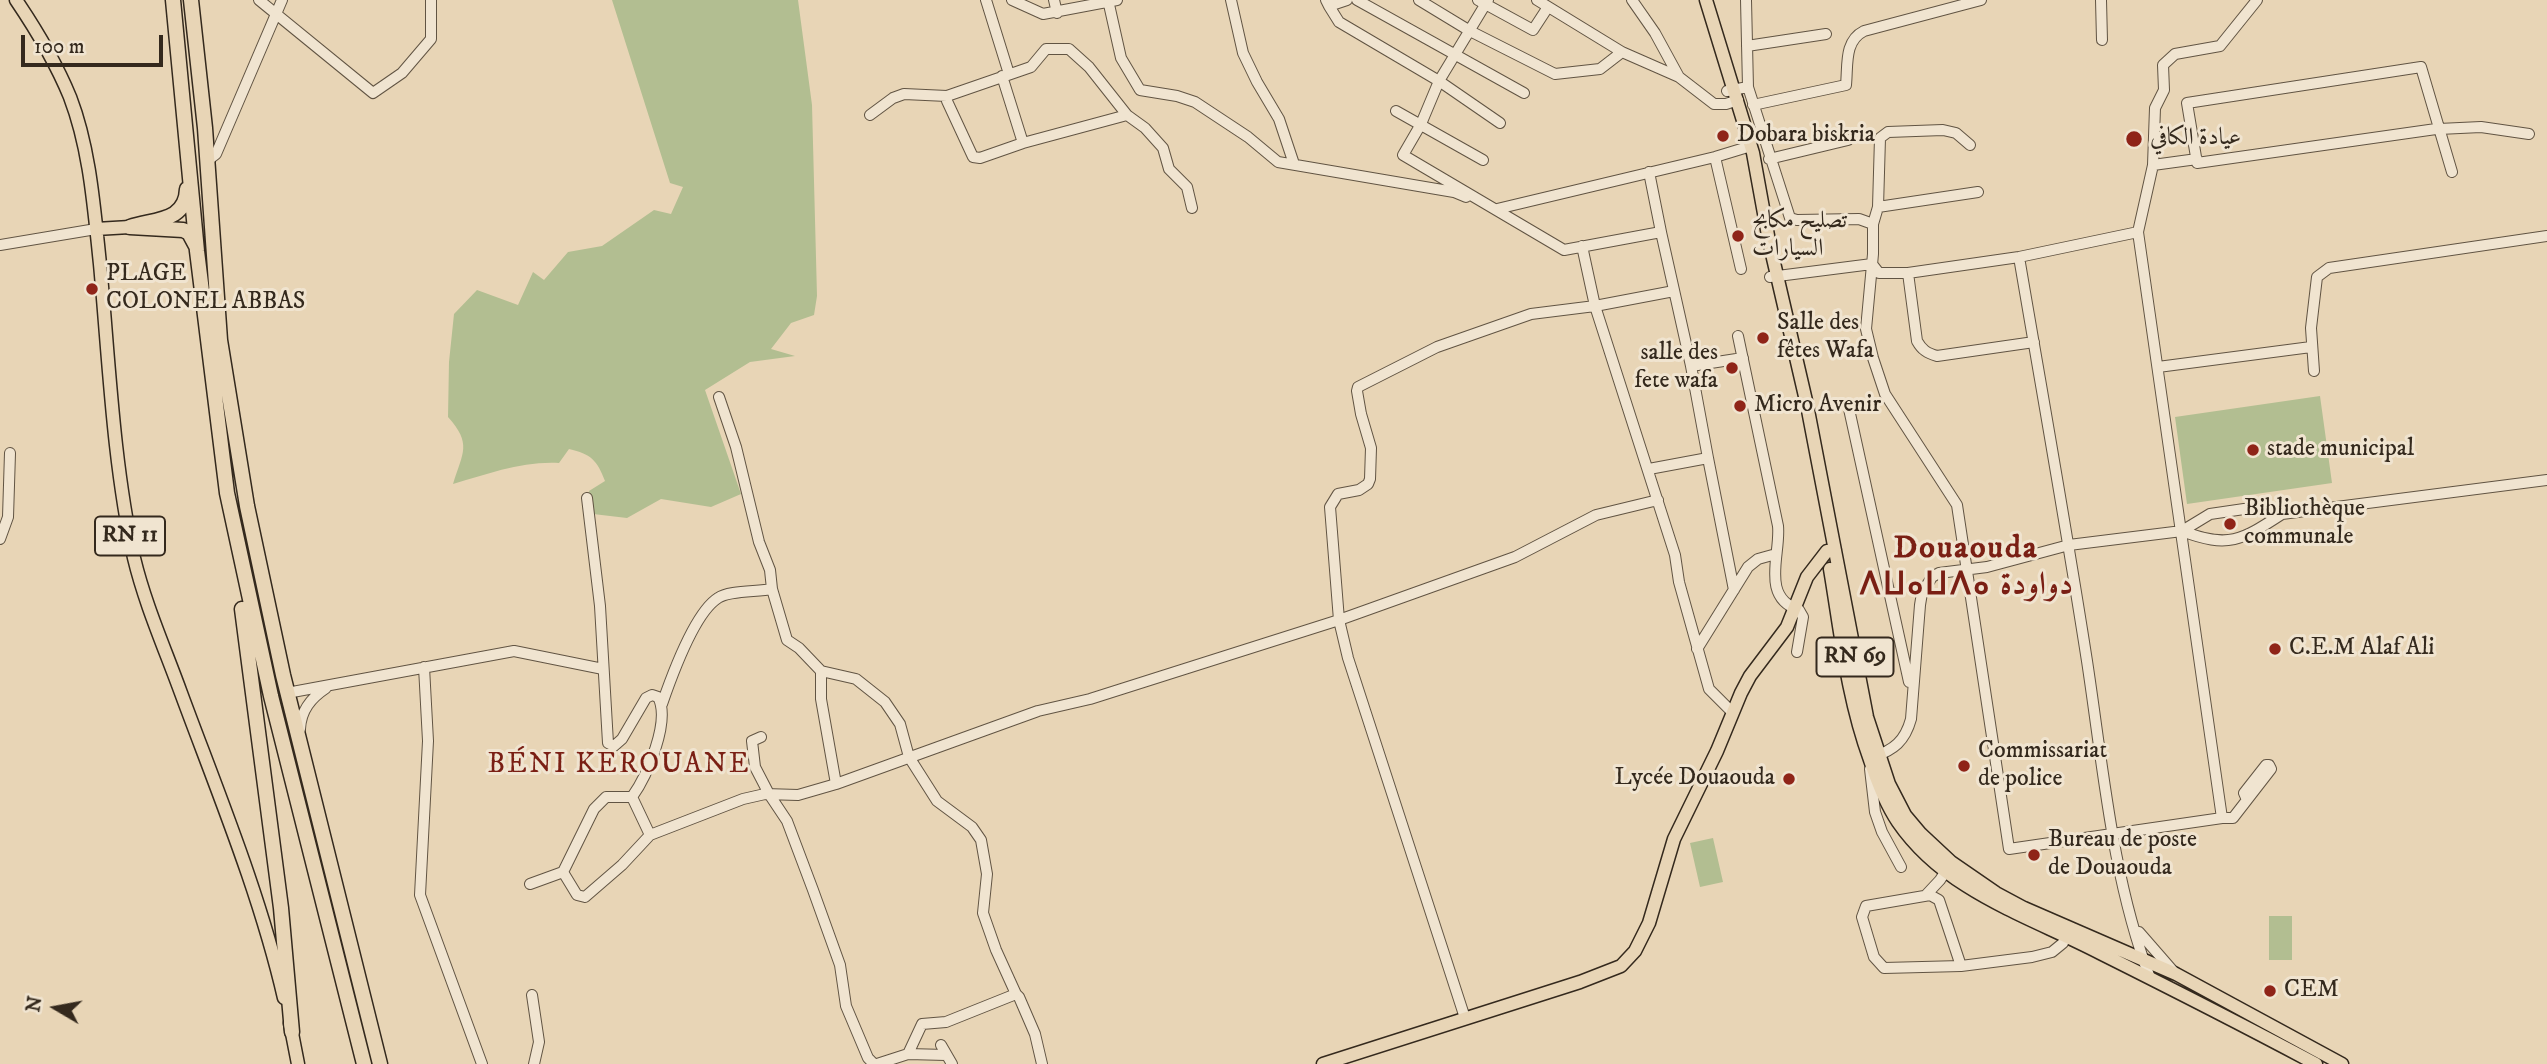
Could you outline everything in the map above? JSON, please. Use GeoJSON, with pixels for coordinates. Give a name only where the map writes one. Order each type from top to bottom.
{"type":"FeatureCollection","features":[{"type":"Feature","properties":{"kind":"highway"},"geometry":{"type":"LineString","coordinates":[[173,0],[197,251],[281,908],[292,1032]]}},
{"type":"Feature","properties":{"kind":"highway"},"geometry":{"type":"LineString","coordinates":[[191,0],[207,161],[220,340],[247,506],[287,693],[380,1064]]}},
{"type":"Feature","properties":{"kind":"highway"},"geometry":{"type":"LineString","coordinates":[[130,227],[174,215],[185,202],[188,180],[183,100]]}},
{"type":"Feature","properties":{"kind":"highway"},"geometry":{"type":"LineString","coordinates":[[130,227],[183,230],[189,233],[197,251]]}},
{"type":"Feature","properties":{"kind":"highway"},"geometry":{"type":"LineString","coordinates":[[227,493],[271,696],[364,1064]]}},
{"type":"Feature","properties":{"kind":"main road","name":"RN 11"},"geometry":{"type":"LineString","coordinates":[[16,0],[51,58],[70,99],[85,149],[96,229],[119,469],[135,561],[260,912],[298,1064]]}},
{"type":"Feature","properties":{"kind":"main road","name":"RN 69"},"geometry":{"type":"LineString","coordinates":[[1697,0],[1735,94]]}},
{"type":"Feature","properties":{"kind":"main road","name":"RN 69"},"geometry":{"type":"LineString","coordinates":[[1706,0],[1735,94],[1831,551],[1849,690],[1874,756],[1905,815],[1949,867],[1989,900],[2099,952],[2316,1064]]}},
{"type":"Feature","properties":{"kind":"main road"},"geometry":{"type":"LineString","coordinates":[[96,229],[130,227]]}},
{"type":"Feature","properties":{"kind":"main road"},"geometry":{"type":"LineString","coordinates":[[1323,1064],[1580,982],[1621,966],[1635,951],[1649,923],[1674,839],[1750,676],[1787,626],[1807,577],[1831,551]]}},
{"type":"Feature","properties":{"kind":"main road","name":"RN 69"},"geometry":{"type":"LineString","coordinates":[[1949,867],[2024,908],[2176,974],[2342,1064]]}},
{"type":"Feature","properties":{"kind":"street"},"geometry":{"type":"LineString","coordinates":[[259,0],[373,93],[402,73],[431,39],[431,0]]}},
{"type":"Feature","properties":{"kind":"street"},"geometry":{"type":"LineString","coordinates":[[207,161],[216,154],[282,0]]}},
{"type":"Feature","properties":{"kind":"street"},"geometry":{"type":"LineString","coordinates":[[986,0],[1023,143]]}},
{"type":"Feature","properties":{"kind":"street"},"geometry":{"type":"LineString","coordinates":[[1012,0],[1043,14],[1111,1],[1121,58],[1140,90],[1195,102],[1248,137],[1278,162],[1454,192],[1493,206],[1715,157],[1747,147]]}},
{"type":"Feature","properties":{"kind":"street"},"geometry":{"type":"LineString","coordinates":[[1054,0],[1057,13]]}},
{"type":"Feature","properties":{"kind":"street"},"geometry":{"type":"LineString","coordinates":[[1231,0],[1243,53],[1279,119],[1294,164]]}},
{"type":"Feature","properties":{"kind":"street"},"geometry":{"type":"LineString","coordinates":[[1347,0],[1328,3],[1339,22],[1439,81],[1500,123]]}},
{"type":"Feature","properties":{"kind":"street"},"geometry":{"type":"LineString","coordinates":[[1357,0],[1524,93]]}},
{"type":"Feature","properties":{"kind":"street"},"geometry":{"type":"LineString","coordinates":[[1419,0],[1470,31],[1555,74],[1600,69],[1622,51]]}},
{"type":"Feature","properties":{"kind":"street"},"geometry":{"type":"LineString","coordinates":[[1537,0],[1622,51],[1679,77],[1714,104],[1735,94]]}},
{"type":"Feature","properties":{"kind":"street"},"geometry":{"type":"LineString","coordinates":[[1632,0],[1655,33],[1679,77]]}},
{"type":"Feature","properties":{"kind":"street"},"geometry":{"type":"LineString","coordinates":[[1735,94],[1747,46],[1746,0]]}},
{"type":"Feature","properties":{"kind":"street"},"geometry":{"type":"LineString","coordinates":[[1753,105],[1846,85],[1851,42],[1864,31],[1981,0]]}},
{"type":"Feature","properties":{"kind":"street"},"geometry":{"type":"LineString","coordinates":[[2101,0],[2102,40]]}},
{"type":"Feature","properties":{"kind":"street"},"geometry":{"type":"LineString","coordinates":[[2222,818],[2138,232],[2153,165],[2155,108],[2164,90],[2163,65],[2175,54],[2220,46],[2257,0]]}},
{"type":"Feature","properties":{"kind":"street"},"geometry":{"type":"LineString","coordinates":[[1548,6],[1533,30],[1484,1],[1470,31],[1439,81],[1421,124],[1403,155],[1564,250],[1661,232]]}},
{"type":"Feature","properties":{"kind":"street"},"geometry":{"type":"LineString","coordinates":[[1747,46],[1826,33]]}},
{"type":"Feature","properties":{"kind":"street"},"geometry":{"type":"LineString","coordinates":[[870,115],[904,94],[947,96],[1031,67],[1046,49],[1069,49],[1089,67],[1127,115],[1145,128],[1163,148],[1170,169],[1187,187],[1192,208]]}},
{"type":"Feature","properties":{"kind":"street"},"geometry":{"type":"LineString","coordinates":[[2452,172],[2440,129],[2421,67],[2187,103],[2197,163],[2440,129],[2480,127],[2529,134]]}},
{"type":"Feature","properties":{"kind":"street"},"geometry":{"type":"LineString","coordinates":[[1735,94],[1753,105],[1790,218],[1858,219],[1873,224]]}},
{"type":"Feature","properties":{"kind":"street"},"geometry":{"type":"LineString","coordinates":[[947,96],[973,157],[980,158],[1023,143],[1127,115]]}},
{"type":"Feature","properties":{"kind":"street"},"geometry":{"type":"LineString","coordinates":[[1396,111],[1483,160]]}},
{"type":"Feature","properties":{"kind":"street"},"geometry":{"type":"LineString","coordinates":[[1970,145],[1956,133],[1943,130],[1888,132],[1880,138],[1878,206],[1873,224],[1866,329],[1872,358],[1885,394],[1957,505],[2009,849],[2233,817],[2247,800]]}},
{"type":"Feature","properties":{"kind":"street"},"geometry":{"type":"LineString","coordinates":[[1769,159],[1848,141]]}},
{"type":"Feature","properties":{"kind":"street"},"geometry":{"type":"LineString","coordinates":[[1715,157],[1741,269]]}},
{"type":"Feature","properties":{"kind":"street"},"geometry":{"type":"LineString","coordinates":[[2153,165],[2197,159]]}},
{"type":"Feature","properties":{"kind":"street"},"geometry":{"type":"LineString","coordinates":[[1649,172],[1692,366],[1734,590]]}},
{"type":"Feature","properties":{"kind":"street"},"geometry":{"type":"LineString","coordinates":[[1878,206],[1978,192]]}},
{"type":"Feature","properties":{"kind":"street"},"geometry":{"type":"LineString","coordinates":[[0,246],[96,229]]}},
{"type":"Feature","properties":{"kind":"street"},"geometry":{"type":"LineString","coordinates":[[1872,264],[1879,273],[1908,272],[2019,257],[2138,232]]}},
{"type":"Feature","properties":{"kind":"street"},"geometry":{"type":"LineString","coordinates":[[2314,371],[2311,328],[2318,277],[2329,268],[2547,236]]}},
{"type":"Feature","properties":{"kind":"street"},"geometry":{"type":"LineString","coordinates":[[1583,246],[1595,306],[1675,555],[1679,582],[1709,689],[1733,713]]}},
{"type":"Feature","properties":{"kind":"street"},"geometry":{"type":"LineString","coordinates":[[2019,257],[2069,545],[2114,834],[2140,958],[2150,978]]}},
{"type":"Feature","properties":{"kind":"street"},"geometry":{"type":"LineString","coordinates":[[1774,276],[1872,264]]}},
{"type":"Feature","properties":{"kind":"street"},"geometry":{"type":"LineString","coordinates":[[1908,272],[1917,341],[1921,349],[1928,354],[1937,356],[2034,342]]}},
{"type":"Feature","properties":{"kind":"street"},"geometry":{"type":"LineString","coordinates":[[1868,300],[1879,279],[1888,274]]}},
{"type":"Feature","properties":{"kind":"street"},"geometry":{"type":"LineString","coordinates":[[1465,1018],[1348,657],[1339,620],[1330,507],[1338,494],[1359,490],[1368,484],[1370,479],[1371,448],[1361,414],[1358,387],[1437,347],[1531,314],[1595,306],[1674,291]]}},
{"type":"Feature","properties":{"kind":"street"},"geometry":{"type":"LineString","coordinates":[[1738,336],[1780,538],[1774,575],[1780,595],[1799,610],[1803,617],[1797,652]]}},
{"type":"Feature","properties":{"kind":"street"},"geometry":{"type":"LineString","coordinates":[[2158,367],[2311,347]]}},
{"type":"Feature","properties":{"kind":"street"},"geometry":{"type":"LineString","coordinates":[[1692,366],[1743,358]]}},
{"type":"Feature","properties":{"kind":"street"},"geometry":{"type":"LineString","coordinates":[[719,397],[736,447],[787,640],[799,648],[821,671],[856,679],[885,702],[900,724],[909,757],[937,801],[972,827],[981,840],[987,874],[983,913],[996,950],[1034,1034],[1042,1064]]}},
{"type":"Feature","properties":{"kind":"street"},"geometry":{"type":"LineString","coordinates":[[1849,409],[1912,694]]}},
{"type":"Feature","properties":{"kind":"street"},"geometry":{"type":"LineString","coordinates":[[0,539],[8,517],[10,453]]}},
{"type":"Feature","properties":{"kind":"street"},"geometry":{"type":"LineString","coordinates":[[1649,469],[1708,458]]}},
{"type":"Feature","properties":{"kind":"street"},"geometry":{"type":"LineString","coordinates":[[2182,531],[2200,518],[2221,512],[2245,509],[2282,514],[2547,480]]}},
{"type":"Feature","properties":{"kind":"street"},"geometry":{"type":"LineString","coordinates":[[587,498],[600,606],[608,743],[614,746],[622,739],[646,698],[658,696],[662,704]]}},
{"type":"Feature","properties":{"kind":"street"},"geometry":{"type":"LineString","coordinates":[[563,872],[578,895],[585,897],[622,865],[650,835],[743,799],[769,794],[798,795],[836,784],[1038,711],[1090,699],[1339,620],[1515,557],[1596,515],[1658,500]]}},
{"type":"Feature","properties":{"kind":"street"},"geometry":{"type":"LineString","coordinates":[[1900,867],[1875,812],[1874,756],[1895,747],[1908,731],[1922,593],[1932,577],[1939,573],[1987,567],[2069,545],[2182,531],[2211,541],[2247,537],[2282,514]]}},
{"type":"Feature","properties":{"kind":"street"},"geometry":{"type":"LineString","coordinates":[[1697,649],[1748,567],[1758,559],[1776,554]]}},
{"type":"Feature","properties":{"kind":"street"},"geometry":{"type":"LineString","coordinates":[[632,797],[641,785],[657,742],[662,704],[675,663],[708,607],[718,597],[727,594],[772,589]]}},
{"type":"Feature","properties":{"kind":"street"},"geometry":{"type":"LineString","coordinates":[[287,693],[514,652],[603,668]]}},
{"type":"Feature","properties":{"kind":"street"},"geometry":{"type":"LineString","coordinates":[[424,667],[428,741],[419,895],[482,1064]]}},
{"type":"Feature","properties":{"kind":"street"},"geometry":{"type":"LineString","coordinates":[[821,671],[821,699],[836,784]]}},
{"type":"Feature","properties":{"kind":"street"},"geometry":{"type":"LineString","coordinates":[[299,742],[300,718],[304,709],[317,693],[330,685]]}},
{"type":"Feature","properties":{"kind":"street"},"geometry":{"type":"LineString","coordinates":[[761,737],[752,741],[755,767],[787,821],[839,965],[846,1006],[868,1058],[875,1064],[908,1054],[946,1055]]}},
{"type":"Feature","properties":{"kind":"street"},"geometry":{"type":"LineString","coordinates":[[530,884],[563,872],[594,810],[606,797],[632,797]]}},
{"type":"Feature","properties":{"kind":"street"},"geometry":{"type":"LineString","coordinates":[[632,797],[650,835]]}},
{"type":"Feature","properties":{"kind":"street"},"geometry":{"type":"LineString","coordinates":[[1926,895],[1949,867]]}},
{"type":"Feature","properties":{"kind":"street"},"geometry":{"type":"LineString","coordinates":[[1961,966],[1940,900],[1934,896],[1926,895],[1864,908],[1861,917],[1876,961],[1884,968],[1961,966],[2032,957],[2052,952],[2063,943],[2065,937]]}},
{"type":"Feature","properties":{"kind":"street"},"geometry":{"type":"LineString","coordinates":[[2122,950],[2132,945],[2134,923]]}},
{"type":"Feature","properties":{"kind":"street"},"geometry":{"type":"LineString","coordinates":[[2134,923],[2140,934],[2176,974]]}},
{"type":"Feature","properties":{"kind":"street"},"geometry":{"type":"LineString","coordinates":[[2132,971],[2137,968],[2140,958]]}},
{"type":"Feature","properties":{"kind":"street"},"geometry":{"type":"LineString","coordinates":[[532,995],[539,1042],[534,1064]]}},
{"type":"Feature","properties":{"kind":"street"},"geometry":{"type":"LineString","coordinates":[[908,1054],[922,1024],[946,1022],[1016,995]]}},
{"type":"Feature","properties":{"kind":"green space"},"geometry":{"type":"Polygon","coordinates":[[[612,0],[798,0],[812,105],[817,296],[814,315],[791,323],[771,349],[795,356],[750,362],[705,390],[741,494],[711,507],[661,499],[627,518],[593,514],[589,491],[605,481],[592,459],[569,449],[559,463],[518,466],[453,484],[462,456],[463,442],[456,426],[448,417],[449,362],[454,314],[477,290],[518,305],[533,272],[544,280],[568,252],[602,246],[654,210],[671,214],[683,187],[670,183],[612,0]]]}},
{"type":"Feature","properties":{"kind":"green space","name":"stade municipal"},"geometry":{"type":"Polygon","coordinates":[[[2320,396],[2332,483],[2187,504],[2175,417],[2320,396]]]}},
{"type":"Feature","properties":{"kind":"green space"},"geometry":{"type":"Polygon","coordinates":[[[1713,838],[1723,882],[1700,887],[1690,843],[1713,838]]]}},
{"type":"Feature","properties":{"kind":"green space"},"geometry":{"type":"Polygon","coordinates":[[[2269,916],[2292,916],[2292,960],[2269,960],[2269,916]]]}},
{"type":"Feature","properties":{"kind":"place","name":"Dobara biskria"},"geometry":{"type":"Point","coordinates":[1723,136]}},
{"type":"Feature","properties":{"kind":"place","name":"عيادة الكافي"},"geometry":{"type":"Point","coordinates":[2134,139]}},
{"type":"Feature","properties":{"kind":"place","name":"تصليح مكابح السيارات"},"geometry":{"type":"Point","coordinates":[1738,236]}},
{"type":"Feature","properties":{"kind":"place","name":"PLAGE COLONEL ABBAS"},"geometry":{"type":"Point","coordinates":[92,289]}},
{"type":"Feature","properties":{"kind":"place","name":"Salle des fêtes Wafa"},"geometry":{"type":"Point","coordinates":[1763,338]}},
{"type":"Feature","properties":{"kind":"place","name":"salle des fete wafa"},"geometry":{"type":"Point","coordinates":[1732,368]}},
{"type":"Feature","properties":{"kind":"place","name":"Micro Avenir"},"geometry":{"type":"Point","coordinates":[1740,406]}},
{"type":"Feature","properties":{"kind":"place","name":"stade municipal"},"geometry":{"type":"Point","coordinates":[2253,450]}},
{"type":"Feature","properties":{"kind":"place","name":"Bibliothèque communale"},"geometry":{"type":"Point","coordinates":[2230,524]}},
{"type":"Feature","properties":{"kind":"place","name":"C.E.M Alaf Ali"},"geometry":{"type":"Point","coordinates":[2275,649]}},
{"type":"Feature","properties":{"kind":"place","name":"Commissariat de police"},"geometry":{"type":"Point","coordinates":[1964,766]}},
{"type":"Feature","properties":{"kind":"place","name":"Lycée Douaouda"},"geometry":{"type":"Point","coordinates":[1789,779]}},
{"type":"Feature","properties":{"kind":"place","name":"Bureau de poste de Douaouda"},"geometry":{"type":"Point","coordinates":[2034,855]}},
{"type":"Feature","properties":{"kind":"place","name":"CEM"},"geometry":{"type":"Point","coordinates":[2270,991]}},
{"type":"Feature","properties":{"kind":"district","name":"Douaouda ⴷⵡⴰⵡⴷⴰ دواودة"},"geometry":{"type":"Point","coordinates":[1966,568]}},
{"type":"Feature","properties":{"kind":"district","name":"BÉNI KEROUANE"},"geometry":{"type":"Point","coordinates":[619,766]}}]}
